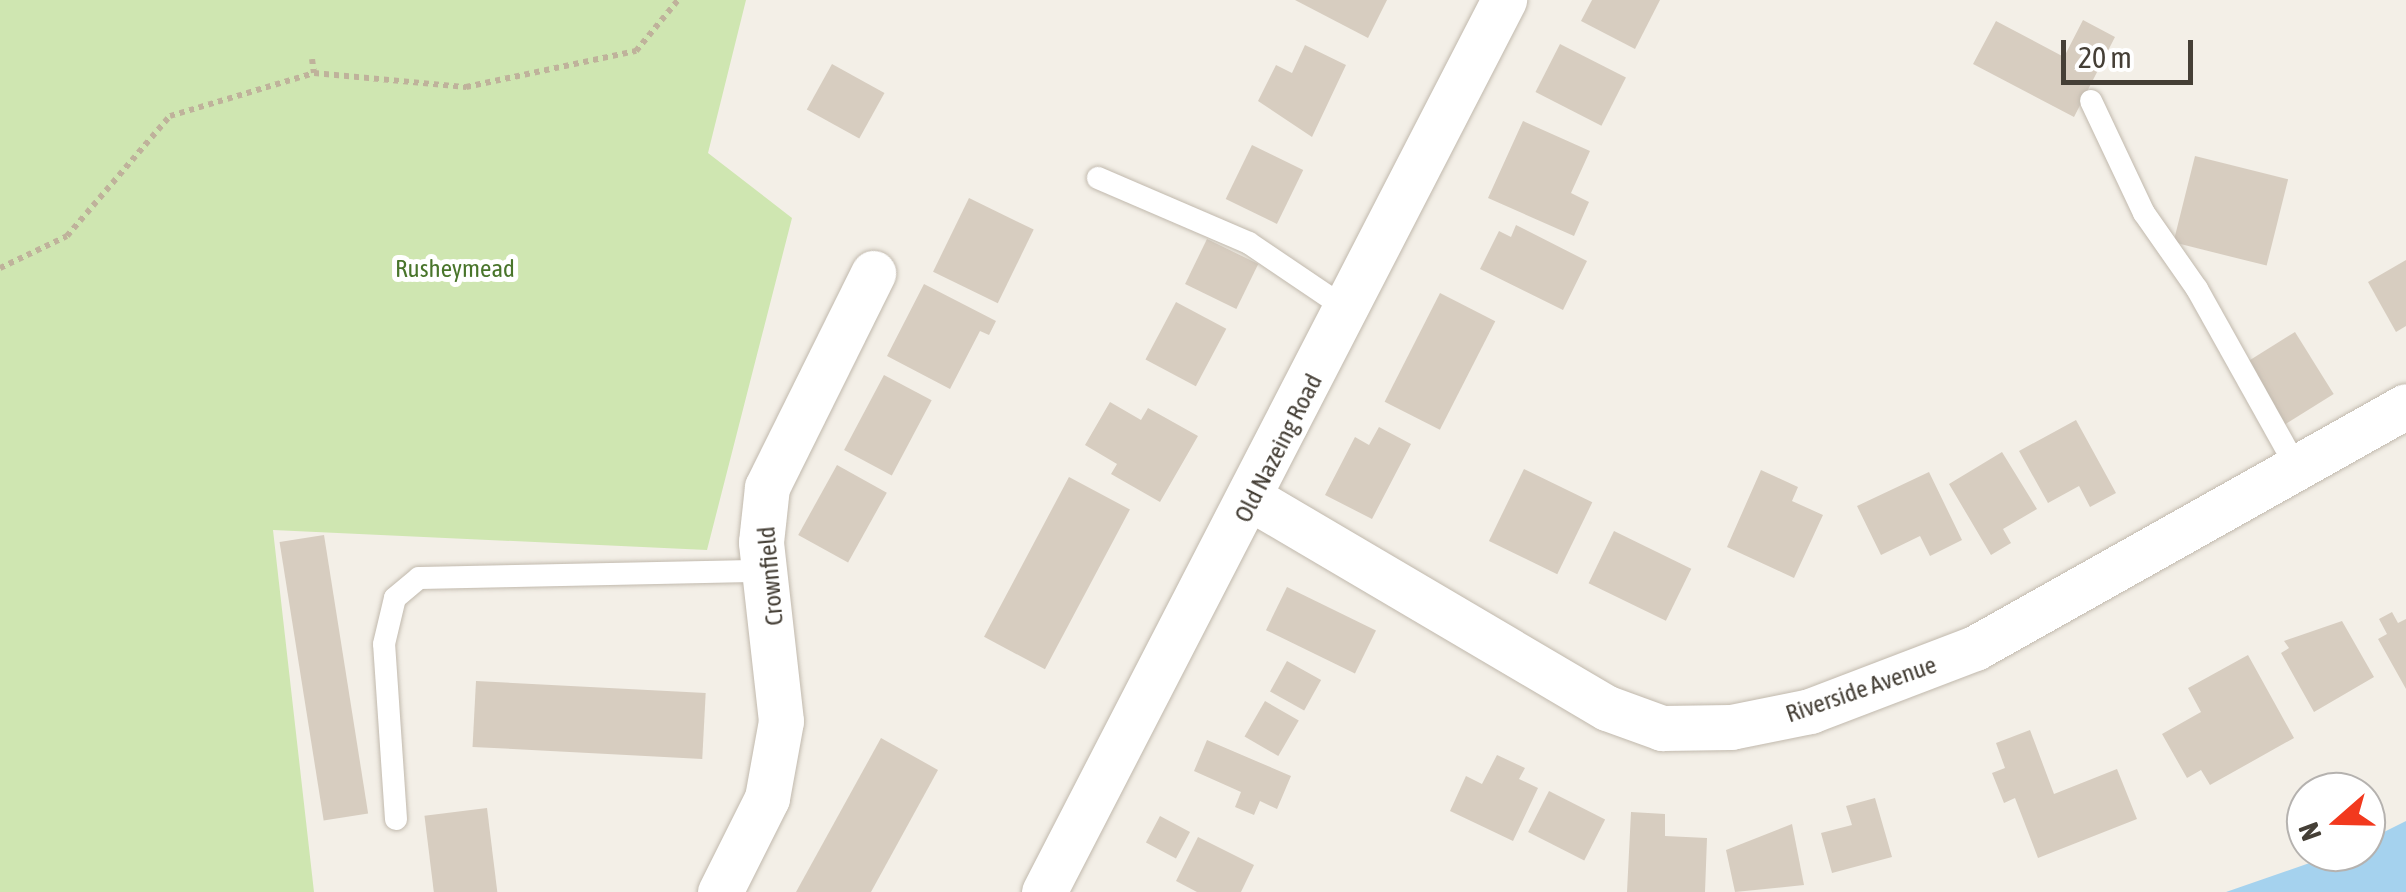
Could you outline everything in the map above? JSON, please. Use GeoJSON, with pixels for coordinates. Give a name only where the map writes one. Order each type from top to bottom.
{"type":"FeatureCollection","features":[{"type":"Feature","properties":{"kind":"street","name":"Old Nazeing Road"},"geometry":{"type":"LineString","coordinates":[[1044,892],[1252,499],[1504,0]]}},
{"type":"Feature","properties":{"kind":"street","name":"Crownfield"},"geometry":{"type":"LineString","coordinates":[[720,892],[767,798],[781,721],[765,571],[767,487],[872,273]]}},
{"type":"Feature","properties":{"kind":"street","name":"Riverside Avenue"},"geometry":{"type":"LineString","coordinates":[[1252,499],[1607,708],[1662,728],[1731,726],[1810,711],[1975,648],[2406,406]]}},
{"type":"Feature","properties":{"kind":"lane"},"geometry":{"type":"LineString","coordinates":[[2091,102],[2144,213],[2196,289],[2296,466]]}},
{"type":"Feature","properties":{"kind":"lane"},"geometry":{"type":"LineString","coordinates":[[1098,178],[1249,243],[1348,310]]}},
{"type":"Feature","properties":{"kind":"lane"},"geometry":{"type":"LineString","coordinates":[[396,820],[384,644],[395,598],[419,578],[765,571]]}},
{"type":"Feature","properties":{"kind":"path"},"geometry":{"type":"LineString","coordinates":[[0,268],[67,236],[170,116],[314,73],[466,87],[636,51],[678,0]]}},
{"type":"Feature","properties":{"kind":"path"},"geometry":{"type":"LineString","coordinates":[[312,59],[314,73]]}},
{"type":"Feature","properties":{"kind":"green space","name":"Rusheymead"},"geometry":{"type":"Polygon","coordinates":[[[0,0],[746,0],[708,153],[792,218],[707,550],[273,530],[314,892],[0,892],[0,0]]]}},
{"type":"Feature","properties":{"kind":"water"},"geometry":{"type":"Polygon","coordinates":[[[2406,821],[2406,892],[2226,892],[2286,871],[2386,872],[2386,831],[2406,821]]]}},
{"type":"Feature","properties":{"kind":"building"},"geometry":{"type":"Polygon","coordinates":[[[1295,0],[1387,0],[1368,38],[1295,0]]]}},
{"type":"Feature","properties":{"kind":"building"},"geometry":{"type":"Polygon","coordinates":[[[1592,0],[1660,0],[1635,49],[1581,21],[1592,0]]]}},
{"type":"Feature","properties":{"kind":"building"},"geometry":{"type":"Polygon","coordinates":[[[2083,20],[2115,37],[2074,117],[1973,64],[1996,21],[2064,57],[2083,20]]]}},
{"type":"Feature","properties":{"kind":"building"},"geometry":{"type":"Polygon","coordinates":[[[1560,44],[1626,78],[1601,126],[1535,92],[1560,44]]]}},
{"type":"Feature","properties":{"kind":"building"},"geometry":{"type":"Polygon","coordinates":[[[1305,45],[1346,65],[1312,137],[1258,101],[1276,65],[1292,73],[1305,45]]]}},
{"type":"Feature","properties":{"kind":"building"},"geometry":{"type":"Polygon","coordinates":[[[832,64],[884,93],[859,139],[807,109],[832,64]]]}},
{"type":"Feature","properties":{"kind":"building"},"geometry":{"type":"Polygon","coordinates":[[[1523,121],[1590,151],[1571,193],[1589,202],[1574,236],[1488,198],[1523,121]]]}},
{"type":"Feature","properties":{"kind":"building"},"geometry":{"type":"Polygon","coordinates":[[[1252,145],[1303,170],[1277,224],[1226,199],[1252,145]]]}},
{"type":"Feature","properties":{"kind":"building"},"geometry":{"type":"Polygon","coordinates":[[[2195,156],[2288,179],[2267,266],[2173,242],[2195,156]]]}},
{"type":"Feature","properties":{"kind":"building"},"geometry":{"type":"Polygon","coordinates":[[[969,198],[1034,230],[998,303],[933,272],[969,198]]]}},
{"type":"Feature","properties":{"kind":"building"},"geometry":{"type":"Polygon","coordinates":[[[1516,225],[1587,261],[1563,310],[1480,269],[1499,231],[1511,237],[1516,225]]]}},
{"type":"Feature","properties":{"kind":"building"},"geometry":{"type":"Polygon","coordinates":[[[1207,239],[1258,264],[1236,309],[1185,284],[1207,239]]]}},
{"type":"Feature","properties":{"kind":"building"},"geometry":{"type":"Polygon","coordinates":[[[2406,260],[2406,326],[2396,332],[2368,282],[2406,260]]]}},
{"type":"Feature","properties":{"kind":"building"},"geometry":{"type":"Polygon","coordinates":[[[924,284],[996,321],[989,335],[980,331],[950,389],[887,356],[924,284]]]}},
{"type":"Feature","properties":{"kind":"building"},"geometry":{"type":"Polygon","coordinates":[[[1440,293],[1495,321],[1440,430],[1385,402],[1440,293]]]}},
{"type":"Feature","properties":{"kind":"building"},"geometry":{"type":"Polygon","coordinates":[[[1176,302],[1226,329],[1196,386],[1145,359],[1176,302]]]}},
{"type":"Feature","properties":{"kind":"building"},"geometry":{"type":"Polygon","coordinates":[[[2295,332],[2334,394],[2283,426],[2244,364],[2295,332]]]}},
{"type":"Feature","properties":{"kind":"building"},"geometry":{"type":"Polygon","coordinates":[[[884,375],[932,400],[892,475],[844,450],[884,375]]]}},
{"type":"Feature","properties":{"kind":"building"},"geometry":{"type":"Polygon","coordinates":[[[1110,402],[1141,420],[1148,408],[1198,436],[1160,502],[1111,474],[1117,464],[1085,445],[1110,402]]]}},
{"type":"Feature","properties":{"kind":"building"},"geometry":{"type":"Polygon","coordinates":[[[2076,420],[2116,493],[2090,507],[2079,486],[2048,503],[2019,451],[2076,420]]]}},
{"type":"Feature","properties":{"kind":"building"},"geometry":{"type":"Polygon","coordinates":[[[1379,427],[1411,444],[1372,519],[1325,495],[1355,437],[1369,445],[1379,427]]]}},
{"type":"Feature","properties":{"kind":"building"},"geometry":{"type":"Polygon","coordinates":[[[2002,452],[2037,509],[2003,529],[2011,543],[1991,555],[1949,484],[2002,452]]]}},
{"type":"Feature","properties":{"kind":"building"},"geometry":{"type":"Polygon","coordinates":[[[837,465],[887,493],[848,563],[798,535],[837,465]]]}},
{"type":"Feature","properties":{"kind":"building"},"geometry":{"type":"Polygon","coordinates":[[[1524,469],[1592,502],[1557,574],[1489,541],[1524,469]]]}},
{"type":"Feature","properties":{"kind":"building"},"geometry":{"type":"Polygon","coordinates":[[[1761,470],[1798,487],[1792,501],[1823,515],[1794,578],[1727,547],[1761,470]]]}},
{"type":"Feature","properties":{"kind":"building"},"geometry":{"type":"Polygon","coordinates":[[[1929,472],[1962,540],[1930,556],[1920,536],[1881,555],[1857,506],[1929,472]]]}},
{"type":"Feature","properties":{"kind":"building"},"geometry":{"type":"Polygon","coordinates":[[[1069,477],[1130,509],[1045,669],[984,637],[1069,477]]]}},
{"type":"Feature","properties":{"kind":"building"},"geometry":{"type":"Polygon","coordinates":[[[1614,531],[1691,569],[1666,621],[1589,583],[1614,531]]]}},
{"type":"Feature","properties":{"kind":"building"},"geometry":{"type":"Polygon","coordinates":[[[324,535],[368,814],[324,821],[280,542],[324,535]]]}},
{"type":"Feature","properties":{"kind":"building"},"geometry":{"type":"Polygon","coordinates":[[[1287,587],[1376,630],[1355,674],[1266,630],[1287,587]]]}},
{"type":"Feature","properties":{"kind":"building"},"geometry":{"type":"Polygon","coordinates":[[[2392,612],[2398,623],[2406,619],[2406,689],[2378,639],[2387,634],[2379,619],[2392,612]]]}},
{"type":"Feature","properties":{"kind":"building"},"geometry":{"type":"Polygon","coordinates":[[[2342,621],[2374,677],[2314,712],[2281,653],[2289,648],[2284,641],[2342,621]]]}},
{"type":"Feature","properties":{"kind":"building"},"geometry":{"type":"Polygon","coordinates":[[[2248,655],[2294,738],[2210,785],[2201,770],[2187,778],[2162,734],[2201,712],[2188,688],[2248,655]]]}},
{"type":"Feature","properties":{"kind":"building"},"geometry":{"type":"Polygon","coordinates":[[[1287,661],[1321,680],[1304,711],[1270,692],[1287,661]]]}},
{"type":"Feature","properties":{"kind":"building"},"geometry":{"type":"Polygon","coordinates":[[[476,681],[706,693],[702,759],[473,747],[476,681]]]}},
{"type":"Feature","properties":{"kind":"building"},"geometry":{"type":"Polygon","coordinates":[[[1265,701],[1299,721],[1278,756],[1244,737],[1265,701]]]}},
{"type":"Feature","properties":{"kind":"building"},"geometry":{"type":"Polygon","coordinates":[[[2030,730],[2054,794],[2117,769],[2137,819],[2038,858],[2015,798],[2004,803],[1992,773],[2005,768],[1996,743],[2030,730]]]}},
{"type":"Feature","properties":{"kind":"building"},"geometry":{"type":"Polygon","coordinates":[[[881,738],[938,770],[871,892],[796,892],[881,738]]]}},
{"type":"Feature","properties":{"kind":"building"},"geometry":{"type":"Polygon","coordinates":[[[1207,740],[1291,776],[1277,809],[1260,801],[1254,815],[1235,807],[1241,792],[1194,771],[1207,740]]]}},
{"type":"Feature","properties":{"kind":"building"},"geometry":{"type":"Polygon","coordinates":[[[1497,755],[1525,768],[1519,779],[1538,788],[1513,841],[1450,811],[1466,776],[1482,784],[1497,755]]]}},
{"type":"Feature","properties":{"kind":"building"},"geometry":{"type":"Polygon","coordinates":[[[1549,791],[1605,820],[1584,861],[1528,832],[1549,791]]]}},
{"type":"Feature","properties":{"kind":"building"},"geometry":{"type":"Polygon","coordinates":[[[1875,798],[1892,857],[1832,873],[1821,833],[1852,825],[1846,806],[1875,798]]]}},
{"type":"Feature","properties":{"kind":"building"},"geometry":{"type":"Polygon","coordinates":[[[487,808],[497,892],[434,892],[424,816],[487,808]]]}},
{"type":"Feature","properties":{"kind":"building"},"geometry":{"type":"Polygon","coordinates":[[[1631,812],[1665,814],[1665,836],[1707,838],[1705,892],[1627,892],[1631,812]]]}},
{"type":"Feature","properties":{"kind":"building"},"geometry":{"type":"Polygon","coordinates":[[[1160,816],[1190,832],[1176,858],[1146,842],[1160,816]]]}},
{"type":"Feature","properties":{"kind":"building"},"geometry":{"type":"Polygon","coordinates":[[[1792,824],[1804,885],[1735,892],[1726,850],[1792,824]]]}},
{"type":"Feature","properties":{"kind":"building"},"geometry":{"type":"Polygon","coordinates":[[[1198,837],[1254,865],[1241,892],[1197,892],[1176,881],[1198,837]]]}}]}
